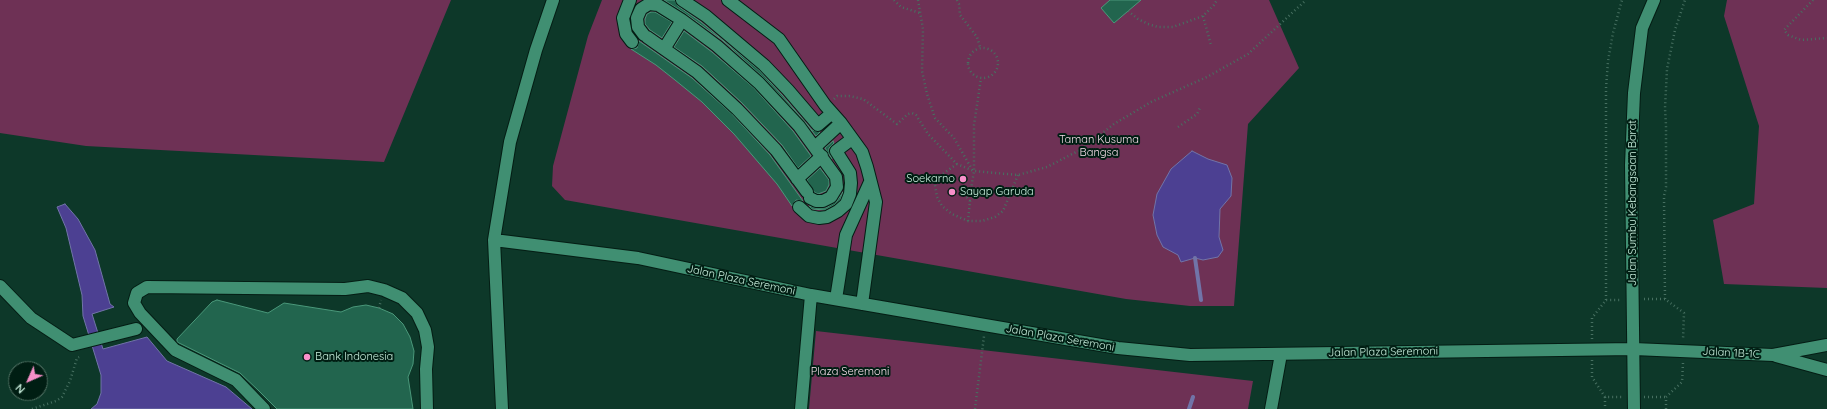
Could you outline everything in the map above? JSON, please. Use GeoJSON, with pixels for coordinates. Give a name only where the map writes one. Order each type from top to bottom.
{"type":"FeatureCollection","features":[{"type":"Feature","properties":{"kind":"street"},"geometry":{"type":"LineString","coordinates":[[502,409],[494,240],[510,142],[536,50],[553,0]]}},
{"type":"Feature","properties":{"kind":"street"},"geometry":{"type":"LineString","coordinates":[[630,0],[623,18],[626,34],[632,42]]}},
{"type":"Feature","properties":{"kind":"street"},"geometry":{"type":"LineString","coordinates":[[682,0],[706,16],[764,65],[788,90],[818,126],[829,109]]}},
{"type":"Feature","properties":{"kind":"street"},"geometry":{"type":"LineString","coordinates":[[728,0],[779,40],[862,152],[868,167],[870,182],[876,202],[862,304]]}},
{"type":"Feature","properties":{"kind":"street","name":"Jalan Sumbu Kebangsaan Barat"},"geometry":{"type":"LineString","coordinates":[[1634,409],[1631,164],[1634,93],[1642,28],[1654,0]]}},
{"type":"Feature","properties":{"kind":"street"},"geometry":{"type":"LineString","coordinates":[[649,4],[658,5],[682,20],[717,46],[758,83],[819,151],[836,177],[837,187],[831,197],[823,201],[816,200],[808,195],[776,150],[737,109],[697,72],[645,36],[638,27],[637,18],[641,9],[649,4]]}},
{"type":"Feature","properties":{"kind":"street"},"geometry":{"type":"LineString","coordinates":[[664,49],[682,20]]}},
{"type":"Feature","properties":{"kind":"street"},"geometry":{"type":"LineString","coordinates":[[797,179],[841,123]]}},
{"type":"Feature","properties":{"kind":"street"},"geometry":{"type":"LineString","coordinates":[[799,207],[809,216],[819,218],[827,217],[838,211],[846,204],[850,194],[850,173],[836,151],[852,139]]}},
{"type":"Feature","properties":{"kind":"street"},"geometry":{"type":"LineString","coordinates":[[836,299],[846,235],[870,182]]}},
{"type":"Feature","properties":{"kind":"street"},"geometry":{"type":"LineString","coordinates":[[851,224],[873,228]]}},
{"type":"Feature","properties":{"kind":"street","name":"Jalan Plaza Seremoni"},"geometry":{"type":"LineString","coordinates":[[494,240],[638,258],[811,295],[1118,348],[1147,351],[1190,355],[1634,349]]}},
{"type":"Feature","properties":{"kind":"street"},"geometry":{"type":"LineString","coordinates":[[0,286],[31,318],[72,345],[136,328]]}},
{"type":"Feature","properties":{"kind":"street"},"geometry":{"type":"LineString","coordinates":[[264,409],[236,380],[175,350],[140,313],[134,303],[137,293],[147,287],[345,289],[368,286],[384,290],[402,298],[417,313],[425,330],[428,347],[426,369],[427,409]]}},
{"type":"Feature","properties":{"kind":"street"},"geometry":{"type":"LineString","coordinates":[[801,409],[811,295]]}},
{"type":"Feature","properties":{"kind":"street","name":"Jalan 1B-1C"},"geometry":{"type":"LineString","coordinates":[[1634,349],[1773,355],[1827,345]]}},
{"type":"Feature","properties":{"kind":"street"},"geometry":{"type":"LineString","coordinates":[[1271,409],[1281,354]]}},
{"type":"Feature","properties":{"kind":"street"},"geometry":{"type":"LineString","coordinates":[[1773,355],[1827,370]]}},
{"type":"Feature","properties":{"kind":"path"},"geometry":{"type":"LineString","coordinates":[[894,0],[901,7],[920,13]]}},
{"type":"Feature","properties":{"kind":"path"},"geometry":{"type":"LineString","coordinates":[[918,0],[923,29],[922,71],[927,94],[936,118],[954,138],[974,171]]}},
{"type":"Feature","properties":{"kind":"path"},"geometry":{"type":"LineString","coordinates":[[957,0],[960,15],[977,37],[980,48]]}},
{"type":"Feature","properties":{"kind":"path"},"geometry":{"type":"LineString","coordinates":[[1128,11],[1138,19],[1158,27],[1173,27],[1203,16],[1217,0]]}},
{"type":"Feature","properties":{"kind":"path"},"geometry":{"type":"LineString","coordinates":[[829,109],[837,96],[849,96],[864,99],[897,124],[908,114],[912,113],[916,115],[928,134],[957,164],[974,171],[1018,174],[1047,167],[1082,149],[1114,124],[1151,102],[1207,77],[1248,54],[1306,0]]}},
{"type":"Feature","properties":{"kind":"path"},"geometry":{"type":"LineString","coordinates":[[1606,300],[1606,88],[1608,61],[1613,33],[1622,0]]}},
{"type":"Feature","properties":{"kind":"path"},"geometry":{"type":"LineString","coordinates":[[1665,299],[1664,196],[1666,186],[1666,125],[1664,108],[1666,69],[1675,30],[1685,0]]}},
{"type":"Feature","properties":{"kind":"path"},"geometry":{"type":"LineString","coordinates":[[1813,0],[1784,30],[1788,35],[1801,40],[1827,38]]}},
{"type":"Feature","properties":{"kind":"path"},"geometry":{"type":"LineString","coordinates":[[1203,16],[1210,45]]}},
{"type":"Feature","properties":{"kind":"path"},"geometry":{"type":"LineString","coordinates":[[980,48],[990,49],[997,57],[997,67],[991,76],[981,78],[971,73],[967,63],[970,53],[980,48]]}},
{"type":"Feature","properties":{"kind":"path"},"geometry":{"type":"LineString","coordinates":[[970,201],[964,195],[971,189],[974,171],[974,125],[981,78]]}},
{"type":"Feature","properties":{"kind":"path"},"geometry":{"type":"LineString","coordinates":[[1178,127],[1197,114],[1200,108]]}},
{"type":"Feature","properties":{"kind":"path"},"geometry":{"type":"LineString","coordinates":[[957,164],[937,178],[935,185],[937,197],[942,206],[952,214],[968,221],[982,221],[995,217],[1003,211],[1018,174]]}},
{"type":"Feature","properties":{"kind":"path"},"geometry":{"type":"LineString","coordinates":[[968,221],[970,201],[976,195],[971,189]]}},
{"type":"Feature","properties":{"kind":"path"},"geometry":{"type":"LineString","coordinates":[[975,409],[979,368],[986,325]]}},
{"type":"Feature","properties":{"kind":"path"},"geometry":{"type":"LineString","coordinates":[[32,409],[56,401],[62,397],[68,385],[77,358],[87,354],[91,340]]}},
{"type":"Feature","properties":{"kind":"path"},"geometry":{"type":"LineString","coordinates":[[1605,397],[1605,409]]}},
{"type":"Feature","properties":{"kind":"path"},"geometry":{"type":"LineString","coordinates":[[1666,397],[1666,409]]}},
{"type":"Feature","properties":{"kind":"green space"},"geometry":{"type":"Polygon","coordinates":[[[0,0],[451,0],[384,162],[86,146],[0,133],[0,0]]]}},
{"type":"Feature","properties":{"kind":"green space","name":"Taman Kusuma Bangsa"},"geometry":{"type":"Polygon","coordinates":[[[602,0],[1269,0],[1299,68],[1248,124],[1234,306],[1190,306],[1126,299],[565,200],[552,186],[553,166],[588,36],[602,0]]]}},
{"type":"Feature","properties":{"kind":"green space"},"geometry":{"type":"Polygon","coordinates":[[[1727,0],[1827,0],[1827,288],[1724,284],[1713,220],[1754,204],[1759,126],[1724,16],[1727,0]]]}},
{"type":"Feature","properties":{"kind":"green space","name":"Plaza Seremoni"},"geometry":{"type":"Polygon","coordinates":[[[816,331],[1253,381],[1248,409],[809,409],[816,331]]]}},
{"type":"Feature","properties":{"kind":"shaded area"},"geometry":{"type":"Polygon","coordinates":[[[1192,151],[1208,159],[1227,165],[1232,178],[1231,196],[1220,209],[1219,237],[1223,250],[1218,257],[1203,260],[1195,258],[1181,262],[1178,255],[1163,247],[1157,235],[1153,215],[1157,194],[1171,169],[1192,151]]]}},
{"type":"Feature","properties":{"kind":"shaded area"},"geometry":{"type":"Polygon","coordinates":[[[65,204],[78,219],[95,250],[110,304],[114,307],[92,314],[103,349],[147,337],[167,361],[226,387],[252,409],[91,409],[97,404],[101,393],[101,375],[83,316],[82,295],[66,228],[57,207],[65,204]]]}},
{"type":"Feature","properties":{"kind":"building"},"geometry":{"type":"Polygon","coordinates":[[[664,0],[675,0],[678,6],[701,22],[759,70],[812,130],[820,132],[816,136],[764,78],[722,40],[664,0]]]}},
{"type":"Feature","properties":{"kind":"building"},"geometry":{"type":"Polygon","coordinates":[[[1110,0],[1141,0],[1114,23],[1101,8],[1110,0]]]}},
{"type":"Feature","properties":{"kind":"building"},"geometry":{"type":"Polygon","coordinates":[[[655,12],[672,22],[662,38],[650,30],[645,24],[647,14],[655,12]]]}},
{"type":"Feature","properties":{"kind":"building"},"geometry":{"type":"Polygon","coordinates":[[[684,31],[712,52],[754,88],[793,131],[811,156],[798,168],[782,145],[742,103],[702,66],[674,47],[684,31]]]}},
{"type":"Feature","properties":{"kind":"building"},"geometry":{"type":"Polygon","coordinates":[[[639,41],[692,78],[732,114],[770,155],[803,201],[796,200],[792,206],[777,184],[734,134],[702,102],[656,65],[631,49],[637,48],[639,41]]]}},
{"type":"Feature","properties":{"kind":"building"},"geometry":{"type":"Polygon","coordinates":[[[833,141],[834,143],[829,148],[832,159],[825,148],[833,141]]]}},
{"type":"Feature","properties":{"kind":"building"},"geometry":{"type":"Polygon","coordinates":[[[820,168],[829,180],[829,185],[826,191],[818,194],[814,192],[807,180],[820,168]]]}},
{"type":"Feature","properties":{"kind":"building"},"geometry":{"type":"Polygon","coordinates":[[[843,192],[840,200],[825,210],[812,209],[809,206],[826,208],[837,201],[843,192]]]}},
{"type":"Feature","properties":{"kind":"building","name":"Bank Indonesia"},"geometry":{"type":"Polygon","coordinates":[[[217,300],[268,313],[284,303],[341,312],[353,307],[366,305],[379,308],[393,314],[403,324],[410,337],[414,351],[413,364],[408,377],[413,409],[277,409],[240,373],[177,342],[177,339],[212,302],[217,300]]]}},
{"type":"Feature","properties":{"kind":"waterway"},"geometry":{"type":"LineString","coordinates":[[1195,258],[1201,300]]}},
{"type":"Feature","properties":{"kind":"waterway"},"geometry":{"type":"LineString","coordinates":[[1189,409],[1193,397]]}},
{"type":"Feature","properties":{"kind":"place","name":"Soekarno"},"geometry":{"type":"Point","coordinates":[963,179]}},
{"type":"Feature","properties":{"kind":"place","name":"Sayap Garuda"},"geometry":{"type":"Point","coordinates":[952,192]}},
{"type":"Feature","properties":{"kind":"place","name":"Bank Indonesia"},"geometry":{"type":"Point","coordinates":[307,357]}}]}
